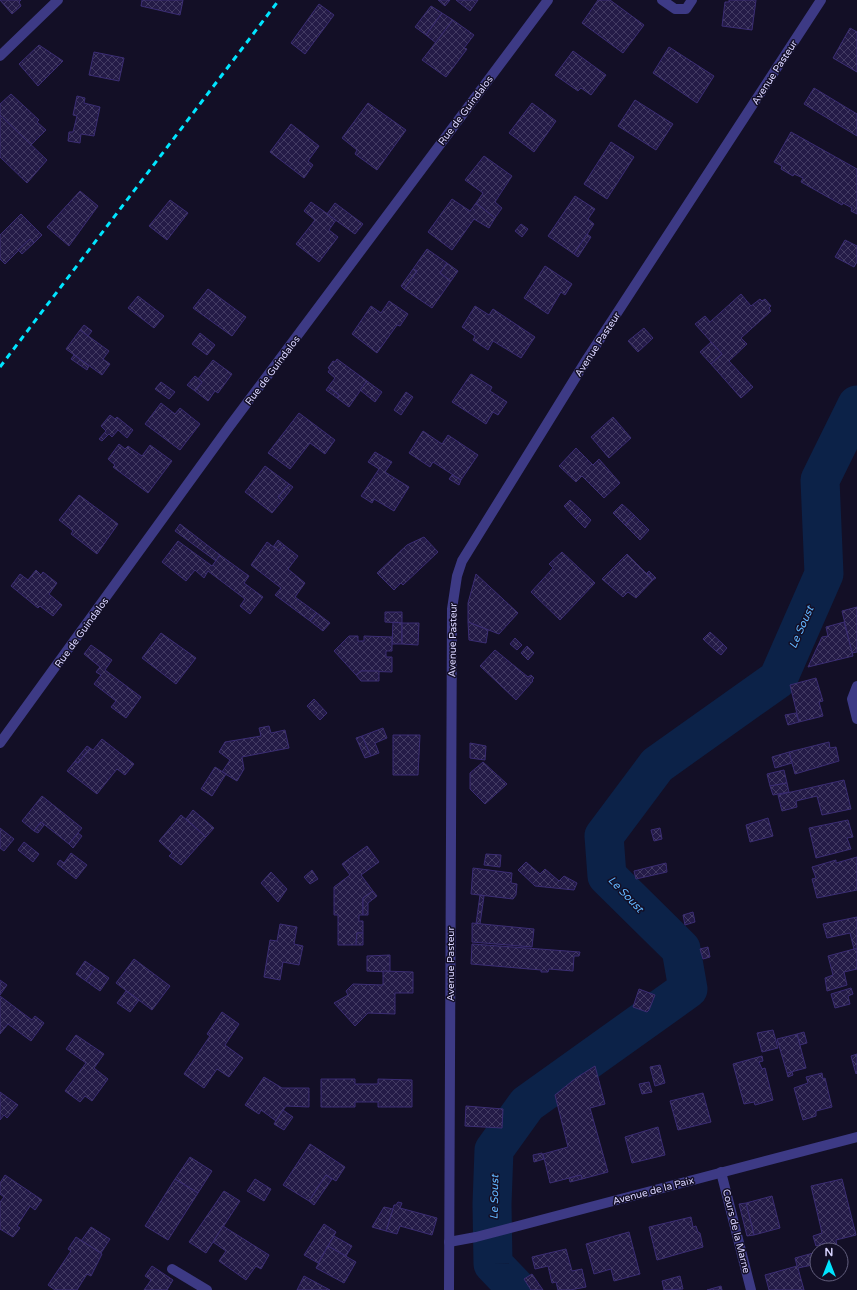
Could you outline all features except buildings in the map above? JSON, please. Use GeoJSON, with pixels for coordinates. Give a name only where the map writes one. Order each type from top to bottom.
{"type":"FeatureCollection","features":[{"type":"Feature","properties":{"kind":"street"},"geometry":{"type":"LineString","coordinates":[[0,56],[58,0]]}},
{"type":"Feature","properties":{"kind":"street","name":"Rue de Guindalos"},"geometry":{"type":"LineString","coordinates":[[0,743],[234,421],[548,0]]}},
{"type":"Feature","properties":{"kind":"street"},"geometry":{"type":"LineString","coordinates":[[662,0],[675,9],[686,8],[692,0]]}},
{"type":"Feature","properties":{"kind":"street","name":"Avenue Pasteur"},"geometry":{"type":"LineString","coordinates":[[449,1290],[452,617],[457,576],[462,561],[587,359],[821,0]]}},
{"type":"Feature","properties":{"kind":"street"},"geometry":{"type":"LineString","coordinates":[[856,687],[852,699],[857,719]]}},
{"type":"Feature","properties":{"kind":"street","name":"Avenue de la Paix"},"geometry":{"type":"LineString","coordinates":[[449,1242],[476,1237],[857,1137]]}},
{"type":"Feature","properties":{"kind":"street","name":"Cours de la Marne"},"geometry":{"type":"LineString","coordinates":[[721,1172],[752,1290]]}},
{"type":"Feature","properties":{"kind":"street"},"geometry":{"type":"LineString","coordinates":[[172,1269],[207,1290]]}},
{"type":"Feature","properties":{"kind":"waterway","name":"Le Soust"},"geometry":{"type":"LineString","coordinates":[[518,1290],[493,1264],[492,1204],[494,1150],[527,1104],[688,989],[681,949],[607,876],[604,836],[657,765],[778,679],[824,574],[820,480],[857,405]]}},
{"type":"Feature","properties":{"kind":"railway"},"geometry":{"type":"LineString","coordinates":[[0,367],[279,0]]}}]}
